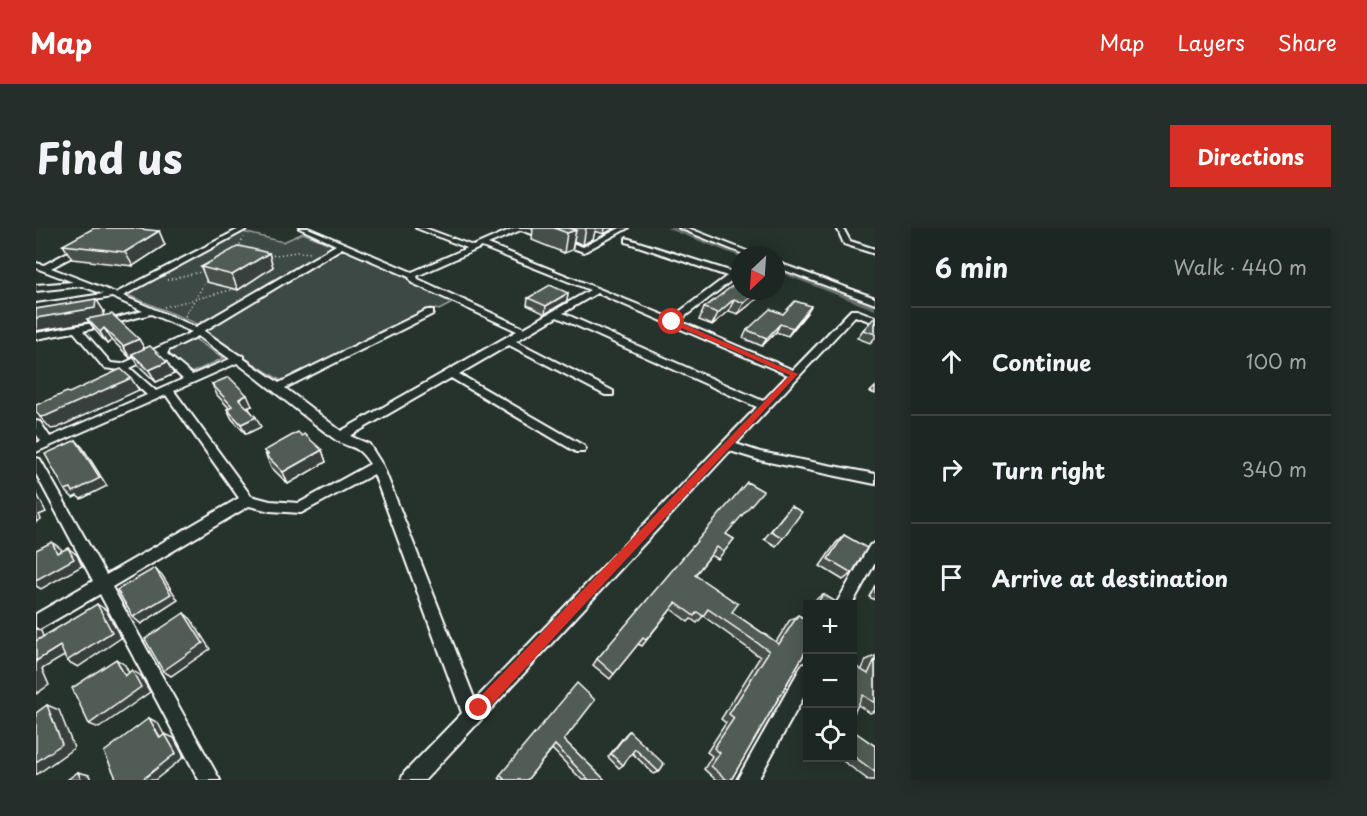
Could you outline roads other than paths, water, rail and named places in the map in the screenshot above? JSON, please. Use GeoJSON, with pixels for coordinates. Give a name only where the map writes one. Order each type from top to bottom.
{"type":"FeatureCollection","features":[{"type":"Feature","properties":{"kind":"street"},"geometry":{"type":"LineString","coordinates":[[302,228],[412,275],[415,280],[524,331]]}},
{"type":"Feature","properties":{"kind":"street"},"geometry":{"type":"LineString","coordinates":[[419,228],[597,290],[795,374]]}},
{"type":"Feature","properties":{"kind":"street"},"geometry":{"type":"LineString","coordinates":[[412,275],[520,228],[584,250],[603,236],[625,228]]}},
{"type":"Feature","properties":{"kind":"street"},"geometry":{"type":"LineString","coordinates":[[682,228],[731,247]]}},
{"type":"Feature","properties":{"kind":"street"},"geometry":{"type":"LineString","coordinates":[[840,228],[847,242],[875,252]]}},
{"type":"Feature","properties":{"kind":"street"},"geometry":{"type":"LineString","coordinates":[[36,307],[116,295],[243,230]]}},
{"type":"Feature","properties":{"kind":"street"},"geometry":{"type":"LineString","coordinates":[[40,267],[94,242]]}},
{"type":"Feature","properties":{"kind":"street"},"geometry":{"type":"LineString","coordinates":[[630,242],[733,275],[672,322]]}},
{"type":"Feature","properties":{"kind":"street"},"geometry":{"type":"LineString","coordinates":[[124,372],[199,332],[342,245]]}},
{"type":"Feature","properties":{"kind":"street"},"geometry":{"type":"LineString","coordinates":[[40,267],[116,295],[199,332],[240,358],[340,437],[365,447],[377,466],[472,716]]}},
{"type":"Feature","properties":{"kind":"street"},"geometry":{"type":"LineString","coordinates":[[785,267],[875,301]]}},
{"type":"Feature","properties":{"kind":"street"},"geometry":{"type":"LineString","coordinates":[[36,288],[85,284]]}},
{"type":"Feature","properties":{"kind":"street"},"geometry":{"type":"LineString","coordinates":[[340,437],[597,290]]}},
{"type":"Feature","properties":{"kind":"street"},"geometry":{"type":"LineString","coordinates":[[36,336],[106,324],[152,311]]}},
{"type":"Feature","properties":{"kind":"street"},"geometry":{"type":"LineString","coordinates":[[278,387],[430,312]]}},
{"type":"Feature","properties":{"kind":"street"},"geometry":{"type":"LineString","coordinates":[[411,780],[854,312],[875,320]]}},
{"type":"Feature","properties":{"kind":"street"},"geometry":{"type":"LineString","coordinates":[[556,313],[764,406]]}},
{"type":"Feature","properties":{"kind":"street"},"geometry":{"type":"LineString","coordinates":[[76,329],[108,366],[124,372],[155,396]]}},
{"type":"Feature","properties":{"kind":"street"},"geometry":{"type":"LineString","coordinates":[[507,340],[609,393]]}},
{"type":"Feature","properties":{"kind":"street"},"geometry":{"type":"LineString","coordinates":[[164,349],[162,354],[191,380]]}},
{"type":"Feature","properties":{"kind":"street"},"geometry":{"type":"LineString","coordinates":[[36,425],[42,446],[240,358]]}},
{"type":"Feature","properties":{"kind":"street"},"geometry":{"type":"LineString","coordinates":[[450,373],[580,449]]}},
{"type":"Feature","properties":{"kind":"street"},"geometry":{"type":"LineString","coordinates":[[168,390],[247,500],[270,506],[301,508],[377,466]]}},
{"type":"Feature","properties":{"kind":"street"},"geometry":{"type":"LineString","coordinates":[[727,446],[759,456],[875,479]]}},
{"type":"Feature","properties":{"kind":"street"},"geometry":{"type":"LineString","coordinates":[[36,462],[210,780]]}},
{"type":"Feature","properties":{"kind":"street"},"geometry":{"type":"LineString","coordinates":[[36,623],[247,500]]}},
{"type":"Feature","properties":{"kind":"street"},"geometry":{"type":"LineString","coordinates":[[846,600],[875,549]]}},
{"type":"Feature","properties":{"kind":"street"},"geometry":{"type":"LineString","coordinates":[[747,780],[803,678]]}},
{"type":"Feature","properties":{"kind":"waterway"},"geometry":{"type":"LineString","coordinates":[[669,228],[731,252]]}},
{"type":"Feature","properties":{"kind":"waterway"},"geometry":{"type":"LineString","coordinates":[[785,273],[875,308]]}}]}
